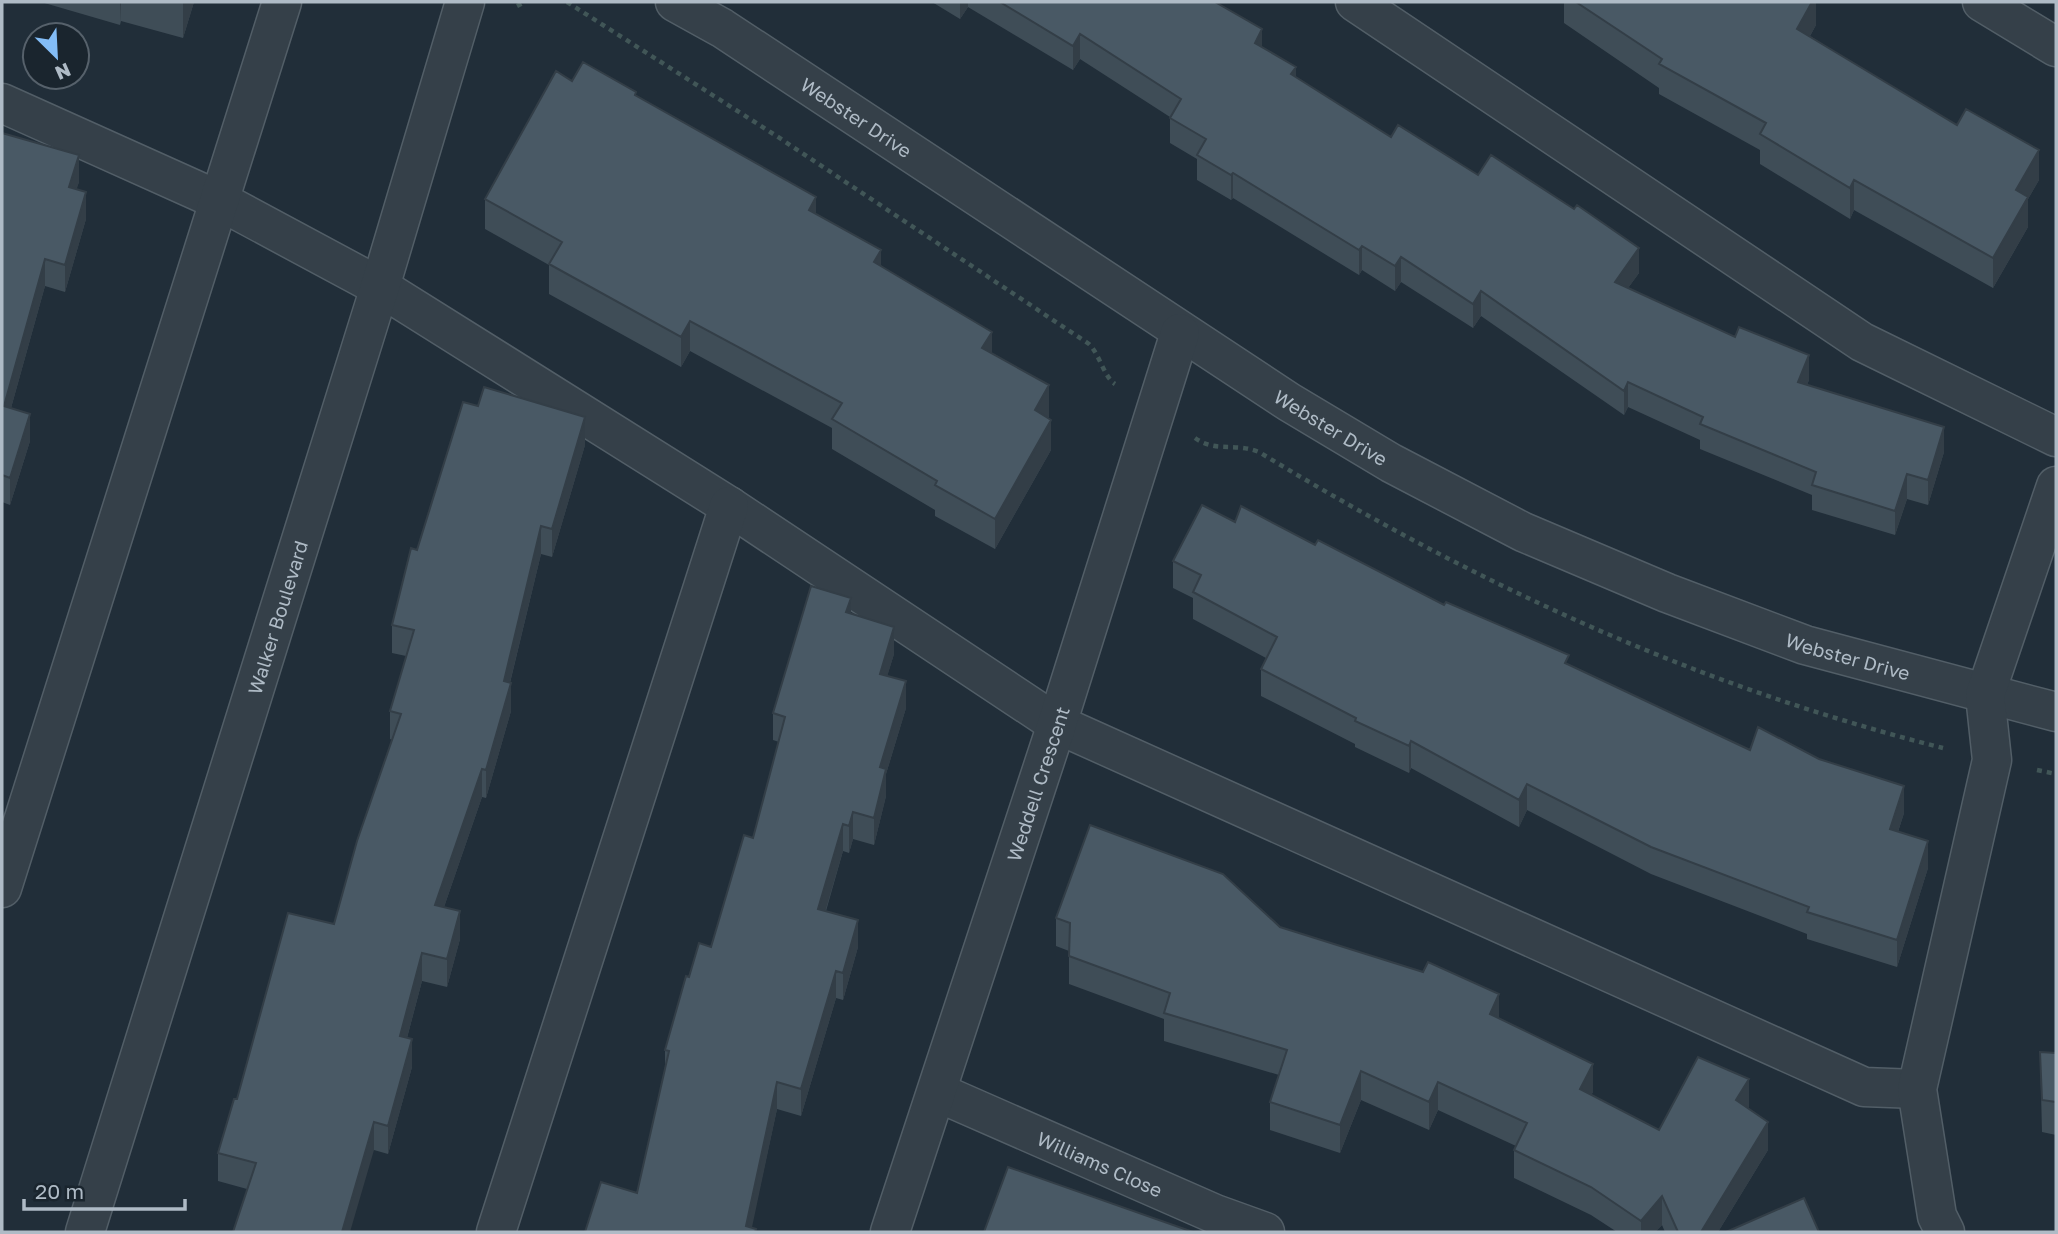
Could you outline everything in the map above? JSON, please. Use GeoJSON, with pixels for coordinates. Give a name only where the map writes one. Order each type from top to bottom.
{"type":"FeatureCollection","features":[{"type":"Feature","properties":{"kind":"street"},"geometry":{"type":"LineString","coordinates":[[2,888],[282,2]]}},
{"type":"Feature","properties":{"kind":"street","name":"Walker Boulevard"},"geometry":{"type":"LineString","coordinates":[[85,1232],[380,287],[465,2]]}},
{"type":"Feature","properties":{"kind":"street","name":"Webster Drive"},"geometry":{"type":"LineString","coordinates":[[675,2],[722,28],[1180,333],[1391,463],[1523,532],[1667,593],[1805,645],[2056,712]]}},
{"type":"Feature","properties":{"kind":"street"},"geometry":{"type":"LineString","coordinates":[[1355,2],[1862,342],[2056,437]]}},
{"type":"Feature","properties":{"kind":"street"},"geometry":{"type":"LineString","coordinates":[[1982,2],[2056,47]]}},
{"type":"Feature","properties":{"kind":"street"},"geometry":{"type":"LineString","coordinates":[[2,103],[220,201],[380,287],[729,506],[1057,724],[1864,1087],[1917,1089]]}},
{"type":"Feature","properties":{"kind":"street","name":"Weddell Crescent"},"geometry":{"type":"LineString","coordinates":[[890,1232],[1057,724],[1180,333]]}},
{"type":"Feature","properties":{"kind":"street"},"geometry":{"type":"LineString","coordinates":[[1945,1232],[1937,1216],[1917,1089],[1992,761],[1986,695],[2056,486]]}},
{"type":"Feature","properties":{"kind":"street"},"geometry":{"type":"LineString","coordinates":[[496,1232],[729,506]]}},
{"type":"Feature","properties":{"kind":"street","name":"Williams Close"},"geometry":{"type":"LineString","coordinates":[[937,1092],[1215,1214],[1265,1232]]}},
{"type":"Feature","properties":{"kind":"path"},"geometry":{"type":"LineString","coordinates":[[517,6],[525,2]]}},
{"type":"Feature","properties":{"kind":"path"},"geometry":{"type":"LineString","coordinates":[[567,2],[775,135],[1089,344],[1102,361],[1108,380]]}},
{"type":"Feature","properties":{"kind":"building"},"geometry":{"type":"Polygon","coordinates":[[[1000,2],[1215,2],[1262,29],[1255,43],[1296,67],[1291,74],[1391,137],[1398,125],[1478,175],[1491,155],[1574,209],[1577,205],[1639,248],[1615,282],[1735,337],[1739,327],[1809,355],[1798,382],[1944,427],[1928,480],[1907,474],[1895,511],[1812,485],[1816,472],[1700,424],[1703,417],[1628,382],[1624,391],[1481,291],[1473,304],[1401,257],[1395,266],[1362,246],[1359,250],[1233,173],[1231,175],[1197,155],[1206,139],[1170,118],[1181,99],[1080,34],[1073,46],[1000,2]]]}},
{"type":"Feature","properties":{"kind":"building"},"geometry":{"type":"Polygon","coordinates":[[[1576,2],[1812,2],[1797,29],[1957,125],[1966,109],[2039,150],[2016,190],[2028,197],[1993,258],[1854,180],[1850,188],[1760,134],[1766,123],[1659,64],[1662,59],[1576,2]]]}},
{"type":"Feature","properties":{"kind":"building"},"geometry":{"type":"Polygon","coordinates":[[[583,62],[636,92],[635,95],[816,197],[809,210],[881,250],[874,262],[992,332],[982,348],[1049,385],[1035,410],[1051,420],[995,519],[935,485],[937,481],[832,419],[842,403],[690,321],[681,337],[549,264],[562,242],[485,199],[556,71],[572,81],[583,62]]]}},
{"type":"Feature","properties":{"kind":"building"},"geometry":{"type":"Polygon","coordinates":[[[2,133],[79,155],[69,187],[86,192],[65,265],[45,259],[4,406],[30,414],[10,478],[2,475],[2,133]]]}},
{"type":"Feature","properties":{"kind":"building"},"geometry":{"type":"Polygon","coordinates":[[[484,387],[585,417],[552,529],[541,526],[504,681],[511,683],[486,770],[482,769],[435,905],[460,911],[447,959],[422,953],[400,1036],[412,1039],[388,1126],[374,1122],[342,1232],[233,1232],[256,1163],[218,1153],[234,1099],[237,1099],[288,913],[334,924],[357,841],[401,714],[390,711],[414,630],[392,625],[411,548],[417,550],[463,402],[478,406],[484,387]]]}},
{"type":"Feature","properties":{"kind":"building"},"geometry":{"type":"Polygon","coordinates":[[[1202,505],[1235,522],[1241,506],[1315,545],[1318,540],[1444,605],[1446,602],[1569,655],[1565,663],[1750,750],[1758,727],[1819,759],[1904,786],[1890,829],[1928,841],[1897,940],[1807,912],[1809,907],[1651,847],[1527,784],[1519,800],[1411,741],[1409,746],[1355,721],[1356,718],[1261,669],[1277,637],[1193,592],[1201,575],[1173,561],[1202,505]]]}},
{"type":"Feature","properties":{"kind":"building"},"geometry":{"type":"Polygon","coordinates":[[[811,586],[851,598],[846,612],[894,627],[880,674],[906,681],[880,767],[886,769],[874,818],[853,812],[849,826],[843,824],[818,909],[858,920],[843,973],[836,971],[801,1089],[777,1082],[746,1226],[756,1229],[755,1232],[585,1232],[601,1182],[637,1193],[669,1051],[665,1050],[686,976],[689,977],[699,943],[711,947],[744,835],[753,838],[785,717],[773,713],[811,586]]]}},
{"type":"Feature","properties":{"kind":"building"},"geometry":{"type":"Polygon","coordinates":[[[1090,825],[1223,874],[1280,927],[1423,972],[1428,962],[1499,994],[1490,1014],[1593,1064],[1580,1089],[1659,1130],[1698,1057],[1749,1079],[1736,1100],[1768,1122],[1701,1232],[1678,1232],[1662,1196],[1641,1221],[1591,1187],[1514,1150],[1527,1123],[1438,1082],[1429,1102],[1361,1071],[1340,1125],[1270,1102],[1287,1050],[1164,1013],[1170,993],[1069,956],[1070,923],[1056,918],[1090,825]]]}},
{"type":"Feature","properties":{"kind":"building"},"geometry":{"type":"Polygon","coordinates":[[[2040,1052],[2056,1053],[2056,1102],[2042,1100],[2040,1052]]]}},
{"type":"Feature","properties":{"kind":"building"},"geometry":{"type":"Polygon","coordinates":[[[1008,1167],[1193,1232],[984,1232],[1008,1167]]]}},
{"type":"Feature","properties":{"kind":"building"},"geometry":{"type":"Polygon","coordinates":[[[1804,1198],[1819,1232],[1726,1232],[1804,1198]]]}}]}
